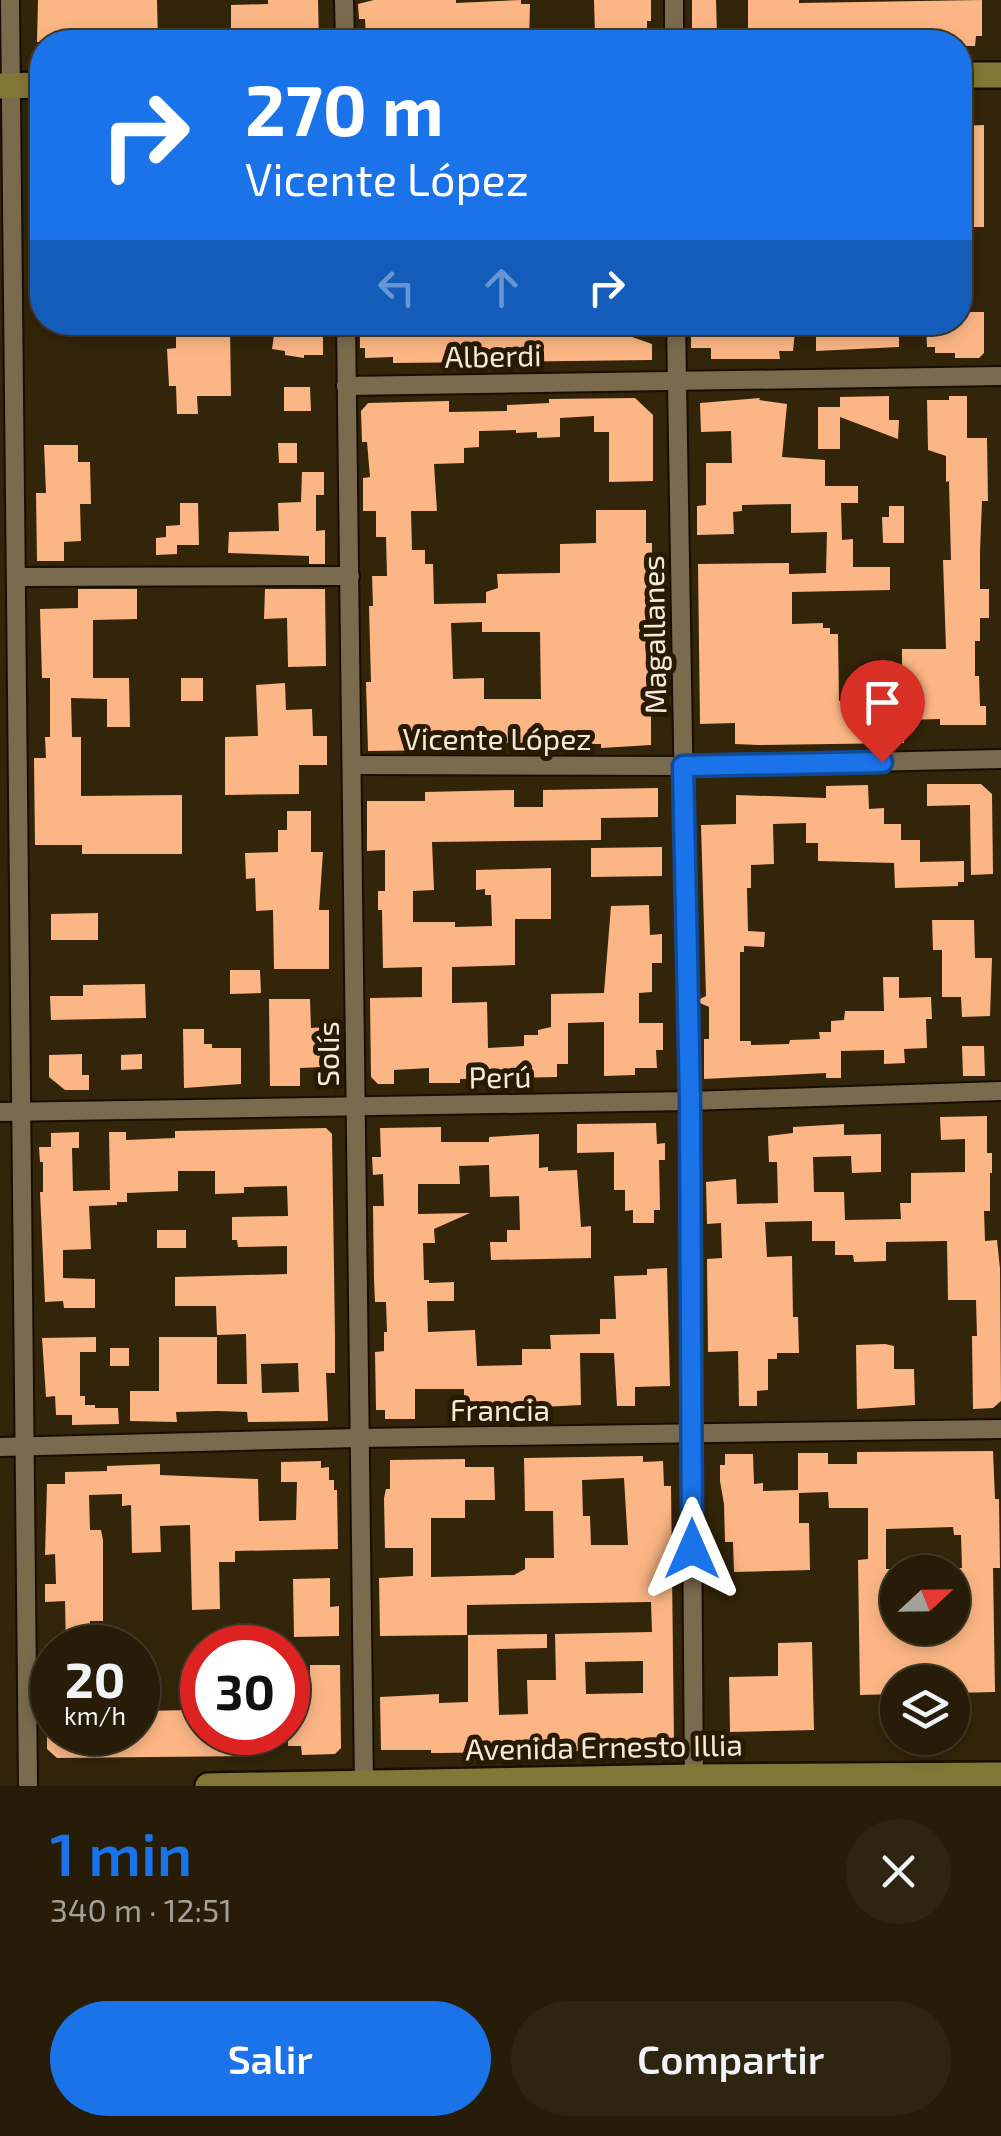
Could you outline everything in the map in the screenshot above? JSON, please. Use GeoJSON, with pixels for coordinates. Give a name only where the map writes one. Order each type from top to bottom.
{"type":"FeatureCollection","features":[{"type":"Feature","properties":{"kind":"main road"},"geometry":{"type":"LineString","coordinates":[[972,75],[1001,75]]}},
{"type":"Feature","properties":{"kind":"main road"},"geometry":{"type":"LineString","coordinates":[[5,86],[30,85]]}},
{"type":"Feature","properties":{"kind":"main road","name":"Avenida Ernesto Illia"},"geometry":{"type":"LineString","coordinates":[[208,1786],[1001,1775]]}},
{"type":"Feature","properties":{"kind":"street"},"geometry":{"type":"LineString","coordinates":[[10,0],[5,86],[16,577],[28,1786]]}},
{"type":"Feature","properties":{"kind":"street"},"geometry":{"type":"LineString","coordinates":[[344,0],[345,30]]}},
{"type":"Feature","properties":{"kind":"street"},"geometry":{"type":"LineString","coordinates":[[674,0],[674,30]]}},
{"type":"Feature","properties":{"kind":"street","name":"Solís"},"geometry":{"type":"LineString","coordinates":[[346,335],[364,1785]]}},
{"type":"Feature","properties":{"kind":"street","name":"Magallanes"},"geometry":{"type":"LineString","coordinates":[[676,335],[690,1101],[694,1781]]}},
{"type":"Feature","properties":{"kind":"street","name":"Alberdi"},"geometry":{"type":"LineString","coordinates":[[346,386],[1001,376]]}},
{"type":"Feature","properties":{"kind":"street"},"geometry":{"type":"LineString","coordinates":[[16,577],[350,576]]}},
{"type":"Feature","properties":{"kind":"street","name":"Vicente López"},"geometry":{"type":"LineString","coordinates":[[352,765],[683,766],[1001,758]]}},
{"type":"Feature","properties":{"kind":"street","name":"Perú"},"geometry":{"type":"LineString","coordinates":[[0,1112],[690,1101],[1001,1091]]}},
{"type":"Feature","properties":{"kind":"street","name":"Francia"},"geometry":{"type":"LineString","coordinates":[[0,1447],[1001,1429]]}},
{"type":"Feature","properties":{"kind":"building"},"geometry":{"type":"Polygon","coordinates":[[[38,0],[157,0],[158,30],[37,30],[38,0]]]}},
{"type":"Feature","properties":{"kind":"building"},"geometry":{"type":"Polygon","coordinates":[[[268,0],[318,0],[319,30],[231,30],[231,5],[268,4],[268,0]]]}},
{"type":"Feature","properties":{"kind":"building"},"geometry":{"type":"Polygon","coordinates":[[[374,0],[521,0],[521,4],[530,4],[529,30],[366,30],[365,19],[359,19],[358,4],[374,0]]]}},
{"type":"Feature","properties":{"kind":"building"},"geometry":{"type":"Polygon","coordinates":[[[594,0],[651,0],[647,30],[595,30],[594,0]]]}},
{"type":"Feature","properties":{"kind":"building"},"geometry":{"type":"Polygon","coordinates":[[[692,0],[716,0],[717,30],[692,30],[692,0]]]}},
{"type":"Feature","properties":{"kind":"building"},"geometry":{"type":"Polygon","coordinates":[[[748,0],[982,0],[982,36],[976,36],[975,46],[972,30],[748,30],[748,0]]]}},
{"type":"Feature","properties":{"kind":"building"},"geometry":{"type":"Polygon","coordinates":[[[984,125],[984,227],[972,227],[972,126],[984,125]]]}},
{"type":"Feature","properties":{"kind":"building"},"geometry":{"type":"Polygon","coordinates":[[[972,312],[984,312],[984,353],[979,358],[955,358],[955,353],[935,353],[935,347],[927,347],[927,335],[972,335],[972,312]]]}},
{"type":"Feature","properties":{"kind":"building"},"geometry":{"type":"Polygon","coordinates":[[[176,335],[230,335],[231,396],[197,396],[198,414],[177,414],[176,386],[169,386],[167,349],[176,348],[176,335]]]}},
{"type":"Feature","properties":{"kind":"building"},"geometry":{"type":"Polygon","coordinates":[[[274,335],[323,335],[323,355],[304,358],[272,349],[274,335]]]}},
{"type":"Feature","properties":{"kind":"building"},"geometry":{"type":"Polygon","coordinates":[[[360,335],[627,335],[652,344],[652,360],[393,363],[393,357],[365,358],[365,348],[360,348],[360,335]]]}},
{"type":"Feature","properties":{"kind":"building"},"geometry":{"type":"Polygon","coordinates":[[[691,335],[795,335],[793,351],[779,351],[780,359],[711,359],[711,348],[691,348],[691,335]]]}},
{"type":"Feature","properties":{"kind":"building"},"geometry":{"type":"Polygon","coordinates":[[[816,335],[899,335],[899,347],[816,351],[816,335]]]}},
{"type":"Feature","properties":{"kind":"building"},"geometry":{"type":"Polygon","coordinates":[[[284,387],[310,387],[311,411],[284,411],[284,387]]]}},
{"type":"Feature","properties":{"kind":"building"},"geometry":{"type":"Polygon","coordinates":[[[889,396],[889,420],[899,420],[898,439],[840,417],[840,397],[889,396]]]}},
{"type":"Feature","properties":{"kind":"building"},"geometry":{"type":"Polygon","coordinates":[[[949,396],[967,396],[967,438],[987,438],[988,501],[982,501],[980,589],[989,589],[989,618],[980,618],[980,641],[975,641],[975,676],[979,676],[980,706],[986,706],[986,725],[940,725],[940,719],[903,720],[904,743],[758,745],[735,744],[735,723],[700,724],[698,564],[789,563],[789,574],[826,573],[827,532],[791,533],[791,504],[742,505],[742,511],[733,512],[734,534],[697,535],[697,506],[706,505],[706,463],[732,463],[731,431],[701,432],[700,403],[760,398],[787,404],[782,457],[825,460],[825,486],[858,486],[858,503],[841,503],[842,540],[853,539],[853,567],[890,567],[890,590],[792,592],[792,624],[823,623],[823,628],[830,628],[830,634],[838,634],[839,701],[874,699],[874,688],[902,687],[902,649],[946,649],[943,560],[951,560],[949,481],[946,482],[946,456],[928,450],[927,400],[949,400],[949,396]]]}},
{"type":"Feature","properties":{"kind":"building"},"geometry":{"type":"Polygon","coordinates":[[[635,398],[653,415],[653,481],[609,482],[609,432],[594,432],[594,416],[560,418],[560,437],[537,438],[537,432],[516,430],[479,431],[479,447],[464,448],[464,463],[434,464],[437,511],[411,511],[412,550],[425,550],[425,564],[433,564],[434,604],[486,603],[486,592],[498,588],[497,574],[560,573],[560,544],[596,543],[596,510],[646,510],[646,543],[652,543],[652,584],[657,583],[659,710],[651,710],[651,745],[601,748],[601,744],[570,744],[570,748],[512,749],[512,743],[454,745],[454,750],[368,751],[366,682],[371,682],[372,576],[387,576],[386,537],[376,537],[376,511],[363,511],[363,478],[370,477],[367,442],[362,442],[361,411],[368,403],[449,401],[449,412],[507,411],[507,405],[549,403],[549,399],[635,398]],[[482,622],[451,623],[453,679],[484,678],[484,699],[541,699],[540,632],[482,632],[482,622]]]}},
{"type":"Feature","properties":{"kind":"building"},"geometry":{"type":"Polygon","coordinates":[[[818,407],[840,407],[840,449],[818,449],[818,407]]]}},
{"type":"Feature","properties":{"kind":"building"},"geometry":{"type":"Polygon","coordinates":[[[278,443],[297,443],[297,463],[279,463],[278,443]]]}},
{"type":"Feature","properties":{"kind":"building"},"geometry":{"type":"Polygon","coordinates":[[[44,445],[78,445],[78,462],[90,462],[91,504],[80,504],[81,541],[64,542],[64,561],[37,561],[36,493],[46,493],[44,445]]]}},
{"type":"Feature","properties":{"kind":"building"},"geometry":{"type":"Polygon","coordinates":[[[302,472],[324,472],[324,495],[316,495],[316,531],[325,530],[325,564],[309,564],[309,556],[228,553],[229,532],[279,531],[278,503],[301,502],[302,472]]]}},
{"type":"Feature","properties":{"kind":"building"},"geometry":{"type":"Polygon","coordinates":[[[180,503],[198,503],[199,545],[177,545],[177,554],[156,555],[156,538],[166,537],[166,526],[180,525],[180,503]]]}},
{"type":"Feature","properties":{"kind":"building"},"geometry":{"type":"Polygon","coordinates":[[[889,506],[904,506],[904,543],[883,543],[882,517],[889,517],[889,506]]]}},
{"type":"Feature","properties":{"kind":"building"},"geometry":{"type":"Polygon","coordinates":[[[78,589],[137,589],[137,619],[93,620],[93,678],[129,678],[130,727],[107,727],[107,699],[71,698],[72,737],[81,737],[81,796],[182,795],[182,854],[82,854],[82,845],[35,845],[34,758],[46,758],[45,737],[50,737],[50,678],[42,678],[40,609],[78,608],[78,589]]]}},
{"type":"Feature","properties":{"kind":"building"},"geometry":{"type":"Polygon","coordinates":[[[265,589],[325,589],[326,666],[288,667],[287,618],[264,619],[265,589]]]}},
{"type":"Feature","properties":{"kind":"building"},"geometry":{"type":"Polygon","coordinates":[[[181,678],[203,678],[203,701],[181,701],[181,678]]]}},
{"type":"Feature","properties":{"kind":"building"},"geometry":{"type":"Polygon","coordinates":[[[285,683],[286,710],[312,709],[313,736],[327,736],[327,765],[299,765],[299,794],[225,795],[225,737],[258,736],[256,685],[285,683]]]}},
{"type":"Feature","properties":{"kind":"building"},"geometry":{"type":"Polygon","coordinates":[[[927,784],[981,784],[992,794],[993,874],[971,875],[970,805],[927,806],[927,784]]]}},
{"type":"Feature","properties":{"kind":"building"},"geometry":{"type":"Polygon","coordinates":[[[868,785],[869,809],[884,808],[884,824],[901,824],[901,840],[920,840],[920,862],[964,861],[964,882],[958,882],[958,886],[895,888],[894,863],[818,861],[818,843],[806,843],[806,823],[773,824],[774,864],[751,865],[751,888],[747,888],[748,931],[765,932],[764,947],[744,946],[744,952],[740,952],[740,1041],[751,1041],[751,1045],[820,1039],[819,1032],[831,1032],[831,1021],[844,1020],[845,1011],[884,1011],[883,977],[899,977],[899,998],[931,997],[932,1019],[926,1019],[927,1048],[904,1049],[905,1063],[884,1064],[884,1050],[841,1051],[841,1078],[826,1078],[826,1073],[704,1079],[709,1007],[700,1003],[706,996],[701,825],[736,824],[736,795],[826,798],[826,786],[868,785]]]}},
{"type":"Feature","properties":{"kind":"building"},"geometry":{"type":"Polygon","coordinates":[[[658,788],[658,817],[601,818],[601,840],[432,842],[434,890],[413,891],[413,922],[492,926],[491,895],[485,895],[485,889],[476,890],[476,870],[551,868],[551,919],[515,919],[515,965],[452,967],[452,1003],[487,1002],[488,1048],[524,1046],[524,1035],[538,1035],[538,1030],[551,1027],[551,994],[604,993],[611,906],[649,905],[650,935],[662,934],[662,963],[652,963],[652,992],[639,993],[639,1023],[663,1023],[663,1050],[656,1050],[657,1068],[635,1068],[635,1075],[604,1076],[604,1022],[568,1023],[568,1064],[557,1064],[557,1077],[429,1083],[429,1068],[394,1070],[394,1084],[378,1084],[371,1077],[370,998],[422,997],[422,967],[383,968],[378,891],[385,891],[385,850],[367,851],[367,801],[425,801],[425,792],[514,790],[514,807],[543,807],[543,790],[658,788]]]}},
{"type":"Feature","properties":{"kind":"building"},"geometry":{"type":"Polygon","coordinates":[[[287,811],[311,811],[311,852],[323,852],[319,910],[329,910],[329,969],[274,969],[273,910],[256,911],[255,878],[246,879],[245,853],[278,852],[278,830],[287,830],[287,811]]]}},
{"type":"Feature","properties":{"kind":"building"},"geometry":{"type":"Polygon","coordinates":[[[662,847],[662,876],[591,877],[591,848],[662,847]]]}},
{"type":"Feature","properties":{"kind":"building"},"geometry":{"type":"Polygon","coordinates":[[[98,913],[98,940],[51,940],[51,914],[98,913]]]}},
{"type":"Feature","properties":{"kind":"building"},"geometry":{"type":"Polygon","coordinates":[[[932,920],[974,920],[975,958],[992,958],[990,1016],[962,1017],[961,997],[942,997],[942,950],[933,950],[932,920]]]}},
{"type":"Feature","properties":{"kind":"building"},"geometry":{"type":"Polygon","coordinates":[[[230,970],[260,970],[261,993],[230,994],[230,970]]]}},
{"type":"Feature","properties":{"kind":"building"},"geometry":{"type":"Polygon","coordinates":[[[145,984],[146,1018],[51,1020],[50,996],[83,996],[83,985],[145,984]]]}},
{"type":"Feature","properties":{"kind":"building"},"geometry":{"type":"Polygon","coordinates":[[[269,999],[310,999],[311,1028],[324,1027],[324,1067],[300,1068],[300,1086],[270,1086],[269,999]]]}},
{"type":"Feature","properties":{"kind":"building"},"geometry":{"type":"Polygon","coordinates":[[[183,1029],[204,1029],[204,1044],[212,1044],[212,1048],[241,1048],[241,1084],[184,1088],[183,1029]]]}},
{"type":"Feature","properties":{"kind":"building"},"geometry":{"type":"Polygon","coordinates":[[[962,1046],[984,1046],[985,1076],[963,1076],[962,1046]]]}},
{"type":"Feature","properties":{"kind":"building"},"geometry":{"type":"Polygon","coordinates":[[[82,1054],[82,1075],[89,1075],[89,1090],[65,1090],[49,1077],[49,1055],[82,1054]]]}},
{"type":"Feature","properties":{"kind":"building"},"geometry":{"type":"Polygon","coordinates":[[[142,1054],[142,1069],[121,1070],[121,1055],[142,1054]]]}},
{"type":"Feature","properties":{"kind":"building"},"geometry":{"type":"Polygon","coordinates":[[[987,1116],[987,1153],[992,1153],[992,1173],[990,1211],[984,1211],[985,1241],[997,1240],[1000,1269],[1001,1401],[993,1408],[973,1409],[972,1336],[977,1336],[976,1300],[948,1300],[947,1241],[886,1242],[886,1261],[854,1262],[853,1255],[835,1255],[835,1241],[812,1241],[812,1221],[765,1222],[767,1257],[792,1256],[793,1317],[798,1317],[799,1353],[777,1353],[777,1359],[768,1359],[768,1390],[757,1391],[757,1406],[739,1406],[738,1351],[708,1352],[707,1259],[722,1258],[721,1223],[707,1224],[706,1182],[736,1179],[737,1204],[778,1203],[777,1162],[769,1162],[768,1136],[793,1133],[793,1127],[844,1124],[844,1135],[881,1134],[881,1172],[852,1173],[851,1156],[813,1157],[814,1192],[844,1192],[845,1220],[901,1219],[900,1203],[911,1203],[911,1173],[965,1172],[965,1139],[941,1140],[940,1117],[987,1116]]]}},
{"type":"Feature","properties":{"kind":"building"},"geometry":{"type":"Polygon","coordinates":[[[656,1123],[657,1144],[665,1143],[665,1160],[659,1160],[660,1210],[654,1210],[654,1223],[633,1223],[633,1210],[625,1211],[625,1190],[614,1190],[614,1152],[577,1153],[577,1124],[656,1123]]]}},
{"type":"Feature","properties":{"kind":"building"},"geometry":{"type":"Polygon","coordinates":[[[441,1127],[441,1142],[489,1142],[489,1137],[539,1134],[539,1168],[577,1170],[581,1227],[591,1226],[591,1258],[491,1260],[490,1242],[507,1242],[507,1230],[520,1230],[519,1196],[490,1197],[489,1165],[459,1166],[460,1184],[418,1184],[418,1214],[470,1213],[434,1229],[435,1243],[423,1243],[424,1280],[454,1282],[454,1301],[427,1301],[428,1332],[475,1330],[477,1366],[522,1365],[522,1349],[551,1349],[550,1335],[600,1334],[600,1319],[616,1319],[614,1276],[647,1275],[647,1269],[667,1268],[670,1386],[635,1387],[635,1406],[617,1406],[614,1353],[580,1353],[581,1405],[464,1411],[464,1389],[415,1389],[415,1419],[385,1419],[385,1410],[376,1410],[375,1352],[384,1351],[387,1332],[386,1302],[375,1302],[374,1280],[373,1206],[384,1206],[383,1174],[373,1175],[372,1157],[381,1157],[380,1128],[441,1127]]]}},
{"type":"Feature","properties":{"kind":"building"},"geometry":{"type":"Polygon","coordinates":[[[326,1128],[332,1134],[335,1373],[326,1373],[328,1421],[248,1422],[247,1412],[218,1411],[176,1412],[177,1422],[130,1421],[130,1391],[159,1391],[159,1337],[217,1337],[217,1384],[247,1384],[246,1334],[217,1335],[216,1306],[175,1306],[175,1277],[287,1274],[287,1246],[238,1247],[237,1240],[232,1240],[232,1217],[288,1216],[287,1186],[244,1187],[244,1193],[215,1194],[215,1171],[178,1171],[178,1191],[127,1193],[127,1202],[89,1206],[91,1249],[63,1250],[63,1278],[95,1279],[95,1308],[64,1308],[63,1301],[45,1302],[40,1192],[43,1162],[39,1147],[51,1147],[51,1133],[79,1132],[79,1148],[72,1148],[73,1191],[110,1190],[109,1132],[126,1132],[126,1140],[175,1138],[175,1131],[326,1128]],[[298,1363],[261,1364],[262,1393],[299,1392],[298,1363]]]}},
{"type":"Feature","properties":{"kind":"building"},"geometry":{"type":"Polygon","coordinates":[[[157,1230],[186,1230],[186,1248],[157,1248],[157,1230]]]}},
{"type":"Feature","properties":{"kind":"building"},"geometry":{"type":"Polygon","coordinates":[[[96,1337],[96,1352],[80,1352],[80,1396],[85,1396],[85,1405],[118,1408],[119,1424],[72,1425],[72,1415],[56,1415],[55,1396],[46,1397],[42,1338],[96,1337]]]}},
{"type":"Feature","properties":{"kind":"building"},"geometry":{"type":"Polygon","coordinates":[[[856,1345],[894,1346],[894,1369],[914,1369],[915,1405],[857,1409],[856,1345]]]}},
{"type":"Feature","properties":{"kind":"building"},"geometry":{"type":"Polygon","coordinates":[[[110,1348],[129,1348],[129,1366],[110,1366],[110,1348]]]}},
{"type":"Feature","properties":{"kind":"building"},"geometry":{"type":"Polygon","coordinates":[[[993,1451],[995,1499],[999,1499],[1000,1568],[993,1568],[995,1692],[970,1693],[970,1665],[880,1665],[880,1694],[860,1695],[858,1560],[868,1559],[868,1508],[829,1508],[828,1492],[799,1493],[799,1523],[809,1523],[810,1570],[734,1572],[733,1542],[725,1542],[720,1481],[725,1454],[753,1454],[754,1484],[763,1483],[763,1491],[798,1490],[798,1453],[828,1453],[828,1464],[857,1464],[857,1452],[993,1451]]]}},
{"type":"Feature","properties":{"kind":"building"},"geometry":{"type":"Polygon","coordinates":[[[643,1456],[643,1462],[663,1461],[664,1486],[671,1486],[674,1742],[666,1750],[381,1750],[380,1697],[439,1694],[439,1703],[468,1702],[468,1635],[547,1634],[547,1648],[497,1649],[499,1715],[528,1714],[527,1680],[556,1680],[555,1634],[652,1632],[651,1602],[467,1605],[467,1635],[380,1636],[379,1578],[413,1576],[413,1548],[385,1548],[384,1498],[386,1489],[390,1489],[390,1460],[465,1459],[465,1467],[494,1467],[495,1500],[465,1500],[465,1518],[431,1518],[431,1577],[514,1575],[525,1569],[525,1558],[554,1558],[553,1511],[525,1511],[524,1458],[643,1456]],[[624,1478],[582,1480],[583,1516],[590,1516],[591,1545],[628,1545],[624,1478]],[[643,1661],[585,1662],[586,1694],[643,1693],[643,1661]]]}},
{"type":"Feature","properties":{"kind":"building"},"geometry":{"type":"Polygon","coordinates":[[[321,1461],[321,1468],[329,1467],[329,1480],[334,1480],[337,1490],[338,1549],[235,1551],[235,1562],[219,1562],[220,1609],[192,1610],[190,1525],[160,1526],[161,1552],[132,1553],[131,1505],[122,1506],[122,1494],[89,1495],[90,1530],[101,1530],[103,1540],[103,1621],[66,1625],[65,1601],[45,1602],[45,1584],[56,1584],[55,1554],[45,1555],[47,1484],[65,1484],[65,1472],[160,1464],[160,1475],[258,1479],[259,1521],[296,1520],[297,1482],[281,1482],[281,1462],[321,1461]]]}},
{"type":"Feature","properties":{"kind":"building"},"geometry":{"type":"Polygon","coordinates":[[[330,1578],[330,1607],[339,1606],[339,1636],[310,1637],[310,1625],[294,1625],[293,1579],[330,1578]]]}},
{"type":"Feature","properties":{"kind":"building"},"geometry":{"type":"Polygon","coordinates":[[[812,1642],[814,1730],[730,1732],[729,1677],[778,1676],[778,1643],[812,1642]]]}},
{"type":"Feature","properties":{"kind":"building"},"geometry":{"type":"Polygon","coordinates":[[[310,1665],[340,1665],[341,1748],[335,1754],[310,1755],[310,1665]]]}},
{"type":"Feature","properties":{"kind":"building"},"geometry":{"type":"Polygon","coordinates":[[[180,1710],[180,1755],[253,1756],[54,1755],[160,1755],[160,1711],[180,1710]]]}},
{"type":"Feature","properties":{"kind":"route"},"geometry":{"type":"LineString","coordinates":[[692,1549],[690,1101],[683,766],[882,762]]}}]}
